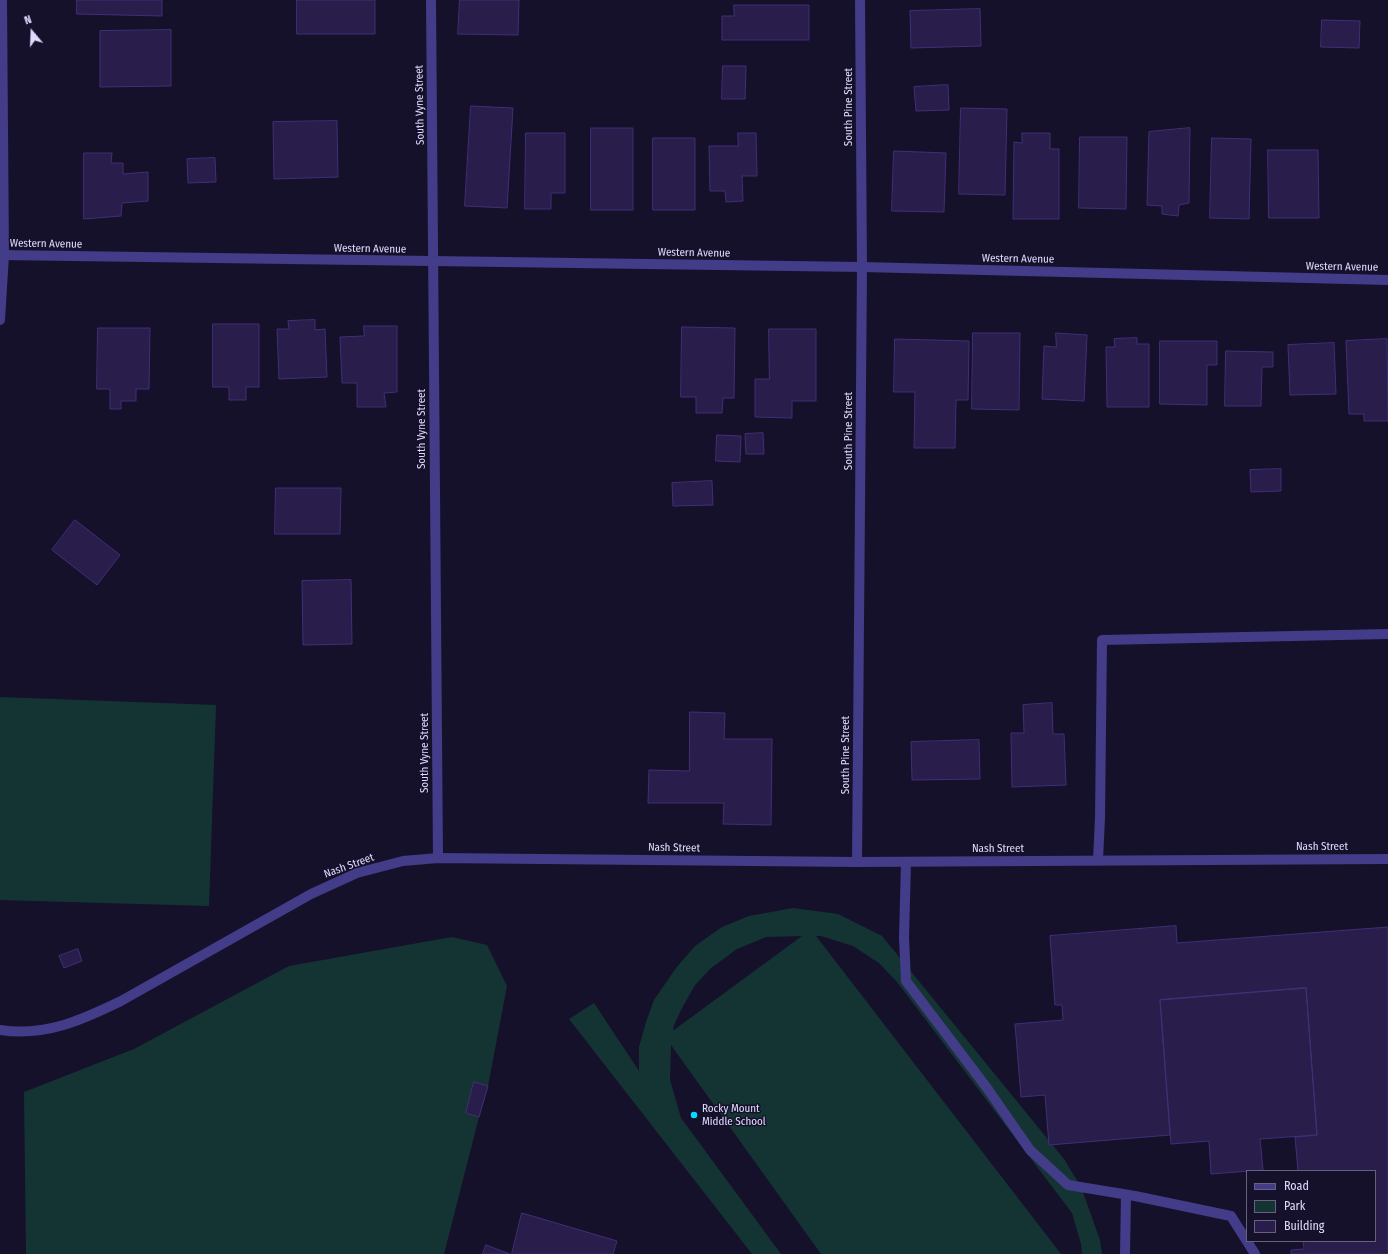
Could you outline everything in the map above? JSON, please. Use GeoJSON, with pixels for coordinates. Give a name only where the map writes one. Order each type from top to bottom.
{"type":"FeatureCollection","features":[{"type":"Feature","properties":{"kind":"street"},"geometry":{"type":"LineString","coordinates":[[0,320],[2,255],[2,0]]}},
{"type":"Feature","properties":{"kind":"street","name":"South Vyne Street"},"geometry":{"type":"LineString","coordinates":[[430,0],[438,858]]}},
{"type":"Feature","properties":{"kind":"street","name":"South Pine Street"},"geometry":{"type":"LineString","coordinates":[[858,862],[862,267],[860,0]]}},
{"type":"Feature","properties":{"kind":"street","name":"Western Avenue"},"geometry":{"type":"LineString","coordinates":[[2,255],[862,267],[1388,280]]}},
{"type":"Feature","properties":{"kind":"street"},"geometry":{"type":"LineString","coordinates":[[1098,860],[1100,818],[1102,640],[1388,634]]}},
{"type":"Feature","properties":{"kind":"street","name":"Nash Street"},"geometry":{"type":"LineString","coordinates":[[0,1030],[36,1032],[64,1026],[92,1015],[121,1001],[311,894],[365,871],[403,861],[438,858],[858,862],[1388,859]]}},
{"type":"Feature","properties":{"kind":"street"},"geometry":{"type":"LineString","coordinates":[[906,862],[904,938],[906,981],[982,1082],[1030,1150],[1068,1185],[1231,1216],[1246,1240]]}},
{"type":"Feature","properties":{"kind":"street"},"geometry":{"type":"LineString","coordinates":[[1125,1254],[1126,1195]]}},
{"type":"Feature","properties":{"kind":"street"},"geometry":{"type":"LineString","coordinates":[[1247,1242],[1255,1254]]}},
{"type":"Feature","properties":{"kind":"green space"},"geometry":{"type":"Polygon","coordinates":[[[0,697],[216,705],[209,906],[0,900],[0,697]]]}},
{"type":"Feature","properties":{"kind":"green space"},"geometry":{"type":"Polygon","coordinates":[[[793,908],[838,914],[882,936],[1064,1159],[1081,1187],[1100,1240],[1102,1254],[1082,1254],[1081,1244],[1072,1213],[897,982],[879,963],[853,946],[821,936],[816,936],[1061,1254],[821,1254],[671,1045],[670,1080],[681,1118],[781,1254],[752,1254],[569,1019],[594,1003],[639,1071],[639,1047],[646,1022],[654,1000],[676,968],[695,946],[722,927],[749,916],[793,908]],[[802,936],[766,937],[737,949],[711,968],[695,985],[674,1025],[674,1030],[802,936]]]}},
{"type":"Feature","properties":{"kind":"green space"},"geometry":{"type":"Polygon","coordinates":[[[452,937],[487,945],[507,986],[488,1086],[474,1082],[466,1113],[479,1117],[444,1254],[26,1254],[24,1092],[134,1049],[289,966],[452,937]]]}},
{"type":"Feature","properties":{"kind":"building"},"geometry":{"type":"Polygon","coordinates":[[[77,0],[162,0],[162,16],[77,14],[77,0]]]}},
{"type":"Feature","properties":{"kind":"building"},"geometry":{"type":"Polygon","coordinates":[[[297,0],[375,0],[375,34],[297,34],[297,0]]]}},
{"type":"Feature","properties":{"kind":"building"},"geometry":{"type":"Polygon","coordinates":[[[460,0],[519,0],[518,35],[458,34],[460,0]]]}},
{"type":"Feature","properties":{"kind":"building"},"geometry":{"type":"Polygon","coordinates":[[[734,5],[809,5],[809,40],[722,40],[722,16],[734,16],[734,5]]]}},
{"type":"Feature","properties":{"kind":"building"},"geometry":{"type":"Polygon","coordinates":[[[980,9],[981,46],[911,48],[910,11],[980,9]]]}},
{"type":"Feature","properties":{"kind":"building"},"geometry":{"type":"Polygon","coordinates":[[[1322,20],[1360,21],[1359,48],[1321,47],[1322,20]]]}},
{"type":"Feature","properties":{"kind":"building"},"geometry":{"type":"Polygon","coordinates":[[[171,30],[171,86],[100,87],[100,31],[171,30]]]}},
{"type":"Feature","properties":{"kind":"building"},"geometry":{"type":"Polygon","coordinates":[[[723,66],[746,66],[745,99],[722,99],[723,66]]]}},
{"type":"Feature","properties":{"kind":"building"},"geometry":{"type":"Polygon","coordinates":[[[948,85],[949,110],[916,111],[914,87],[948,85]]]}},
{"type":"Feature","properties":{"kind":"building"},"geometry":{"type":"Polygon","coordinates":[[[471,106],[513,108],[507,208],[465,206],[471,106]]]}},
{"type":"Feature","properties":{"kind":"building"},"geometry":{"type":"Polygon","coordinates":[[[961,108],[1007,109],[1005,195],[959,194],[961,108]]]}},
{"type":"Feature","properties":{"kind":"building"},"geometry":{"type":"Polygon","coordinates":[[[337,121],[338,177],[274,179],[273,122],[337,121]]]}},
{"type":"Feature","properties":{"kind":"building"},"geometry":{"type":"Polygon","coordinates":[[[591,128],[633,128],[633,210],[591,210],[591,128]]]}},
{"type":"Feature","properties":{"kind":"building"},"geometry":{"type":"Polygon","coordinates":[[[1190,128],[1189,203],[1179,205],[1178,216],[1162,214],[1162,206],[1147,205],[1149,132],[1190,128]]]}},
{"type":"Feature","properties":{"kind":"building"},"geometry":{"type":"Polygon","coordinates":[[[526,133],[565,133],[565,193],[551,193],[551,209],[525,209],[526,133]]]}},
{"type":"Feature","properties":{"kind":"building"},"geometry":{"type":"Polygon","coordinates":[[[738,133],[756,133],[757,176],[742,176],[743,201],[726,202],[725,191],[710,191],[709,146],[738,146],[738,133]]]}},
{"type":"Feature","properties":{"kind":"building"},"geometry":{"type":"Polygon","coordinates":[[[1022,133],[1050,133],[1050,149],[1059,149],[1059,219],[1013,219],[1014,142],[1022,143],[1022,133]]]}},
{"type":"Feature","properties":{"kind":"building"},"geometry":{"type":"Polygon","coordinates":[[[1080,137],[1127,137],[1126,209],[1079,208],[1080,137]]]}},
{"type":"Feature","properties":{"kind":"building"},"geometry":{"type":"Polygon","coordinates":[[[653,138],[695,138],[695,210],[653,210],[653,138]]]}},
{"type":"Feature","properties":{"kind":"building"},"geometry":{"type":"Polygon","coordinates":[[[1212,138],[1251,139],[1249,219],[1210,218],[1212,138]]]}},
{"type":"Feature","properties":{"kind":"building"},"geometry":{"type":"Polygon","coordinates":[[[1268,150],[1318,150],[1319,218],[1269,218],[1268,150]]]}},
{"type":"Feature","properties":{"kind":"building"},"geometry":{"type":"Polygon","coordinates":[[[894,151],[946,153],[944,212],[892,211],[894,151]]]}},
{"type":"Feature","properties":{"kind":"building"},"geometry":{"type":"Polygon","coordinates":[[[84,153],[112,153],[111,163],[123,163],[123,174],[148,172],[148,201],[122,203],[121,216],[84,219],[84,153]]]}},
{"type":"Feature","properties":{"kind":"building"},"geometry":{"type":"Polygon","coordinates":[[[215,158],[216,182],[188,183],[187,159],[215,158]]]}},
{"type":"Feature","properties":{"kind":"building"},"geometry":{"type":"Polygon","coordinates":[[[315,320],[315,330],[325,329],[327,377],[279,379],[277,329],[289,329],[288,321],[315,320]]]}},
{"type":"Feature","properties":{"kind":"building"},"geometry":{"type":"Polygon","coordinates":[[[213,324],[259,324],[259,387],[246,387],[246,400],[229,400],[229,387],[213,387],[213,324]]]}},
{"type":"Feature","properties":{"kind":"building"},"geometry":{"type":"Polygon","coordinates":[[[364,326],[397,326],[397,392],[384,393],[386,407],[357,407],[357,383],[342,383],[340,337],[364,336],[364,326]]]}},
{"type":"Feature","properties":{"kind":"building"},"geometry":{"type":"Polygon","coordinates":[[[682,327],[735,328],[734,398],[723,398],[722,413],[696,413],[696,397],[681,397],[682,327]]]}},
{"type":"Feature","properties":{"kind":"building"},"geometry":{"type":"Polygon","coordinates":[[[98,328],[150,328],[149,389],[136,389],[136,401],[121,401],[121,409],[110,409],[110,389],[97,389],[98,328]]]}},
{"type":"Feature","properties":{"kind":"building"},"geometry":{"type":"Polygon","coordinates":[[[769,329],[816,329],[816,401],[792,401],[792,418],[755,417],[755,379],[769,379],[769,329]]]}},
{"type":"Feature","properties":{"kind":"building"},"geometry":{"type":"Polygon","coordinates":[[[973,333],[1020,333],[1019,410],[972,409],[973,333]]]}},
{"type":"Feature","properties":{"kind":"building"},"geometry":{"type":"Polygon","coordinates":[[[1056,333],[1087,335],[1084,401],[1042,399],[1044,346],[1056,347],[1056,333]]]}},
{"type":"Feature","properties":{"kind":"building"},"geometry":{"type":"Polygon","coordinates":[[[1137,338],[1137,344],[1149,344],[1149,407],[1107,407],[1106,347],[1115,347],[1114,339],[1137,338]]]}},
{"type":"Feature","properties":{"kind":"building"},"geometry":{"type":"Polygon","coordinates":[[[895,339],[969,341],[968,400],[956,400],[955,448],[914,448],[915,392],[894,392],[895,339]]]}},
{"type":"Feature","properties":{"kind":"building"},"geometry":{"type":"Polygon","coordinates":[[[1387,339],[1388,421],[1364,421],[1364,414],[1349,414],[1346,341],[1387,339]]]}},
{"type":"Feature","properties":{"kind":"building"},"geometry":{"type":"Polygon","coordinates":[[[1160,341],[1217,341],[1217,365],[1207,365],[1207,405],[1160,404],[1160,341]]]}},
{"type":"Feature","properties":{"kind":"building"},"geometry":{"type":"Polygon","coordinates":[[[1334,343],[1336,394],[1290,395],[1288,345],[1334,343]]]}},
{"type":"Feature","properties":{"kind":"building"},"geometry":{"type":"Polygon","coordinates":[[[1226,351],[1273,352],[1273,367],[1262,367],[1261,406],[1225,406],[1226,351]]]}},
{"type":"Feature","properties":{"kind":"building"},"geometry":{"type":"Polygon","coordinates":[[[763,433],[764,454],[746,454],[745,434],[763,433]]]}},
{"type":"Feature","properties":{"kind":"building"},"geometry":{"type":"Polygon","coordinates":[[[717,435],[741,436],[740,462],[716,461],[717,435]]]}},
{"type":"Feature","properties":{"kind":"building"},"geometry":{"type":"Polygon","coordinates":[[[1281,469],[1281,491],[1251,492],[1250,470],[1281,469]]]}},
{"type":"Feature","properties":{"kind":"building"},"geometry":{"type":"Polygon","coordinates":[[[712,481],[713,505],[673,506],[672,483],[712,481]]]}},
{"type":"Feature","properties":{"kind":"building"},"geometry":{"type":"Polygon","coordinates":[[[276,488],[341,488],[340,534],[275,534],[276,488]]]}},
{"type":"Feature","properties":{"kind":"building"},"geometry":{"type":"Polygon","coordinates":[[[75,520],[120,555],[97,585],[52,550],[75,520]]]}},
{"type":"Feature","properties":{"kind":"building"},"geometry":{"type":"Polygon","coordinates":[[[351,580],[352,644],[303,645],[302,581],[351,580]]]}},
{"type":"Feature","properties":{"kind":"building"},"geometry":{"type":"Polygon","coordinates":[[[1052,703],[1053,734],[1064,734],[1066,785],[1012,787],[1011,733],[1024,733],[1023,705],[1052,703]]]}},
{"type":"Feature","properties":{"kind":"building"},"geometry":{"type":"Polygon","coordinates":[[[690,712],[725,713],[724,739],[772,739],[771,825],[723,824],[724,803],[648,803],[649,770],[689,771],[690,712]]]}},
{"type":"Feature","properties":{"kind":"building"},"geometry":{"type":"Polygon","coordinates":[[[979,740],[980,779],[912,780],[911,742],[979,740]]]}},
{"type":"Feature","properties":{"kind":"building"},"geometry":{"type":"Polygon","coordinates":[[[1176,926],[1177,943],[1388,927],[1388,1254],[1291,1254],[1291,1250],[1304,1249],[1303,1242],[1376,1242],[1376,1170],[1298,1170],[1295,1137],[1317,1135],[1306,988],[1160,1000],[1170,1135],[1049,1145],[1045,1095],[1021,1097],[1015,1024],[1063,1020],[1062,1005],[1055,1005],[1050,936],[1176,926]]]}},
{"type":"Feature","properties":{"kind":"building"},"geometry":{"type":"Polygon","coordinates":[[[78,949],[82,961],[64,968],[59,956],[78,949]]]}},
{"type":"Feature","properties":{"kind":"building"},"geometry":{"type":"Polygon","coordinates":[[[1306,988],[1317,1135],[1260,1139],[1263,1170],[1246,1170],[1246,1171],[1211,1174],[1209,1141],[1171,1144],[1160,1000],[1306,988]]]}},
{"type":"Feature","properties":{"kind":"building"},"geometry":{"type":"Polygon","coordinates":[[[474,1082],[488,1086],[479,1117],[466,1113],[474,1082]]]}},
{"type":"Feature","properties":{"kind":"building"},"geometry":{"type":"Polygon","coordinates":[[[522,1213],[617,1241],[613,1254],[512,1254],[522,1213]]]}},
{"type":"Feature","properties":{"kind":"building"},"geometry":{"type":"Polygon","coordinates":[[[486,1245],[510,1254],[483,1254],[486,1245]]]}},
{"type":"Feature","properties":{"kind":"place","name":"Rocky Mount Middle School"},"geometry":{"type":"Point","coordinates":[694,1115]}}]}
